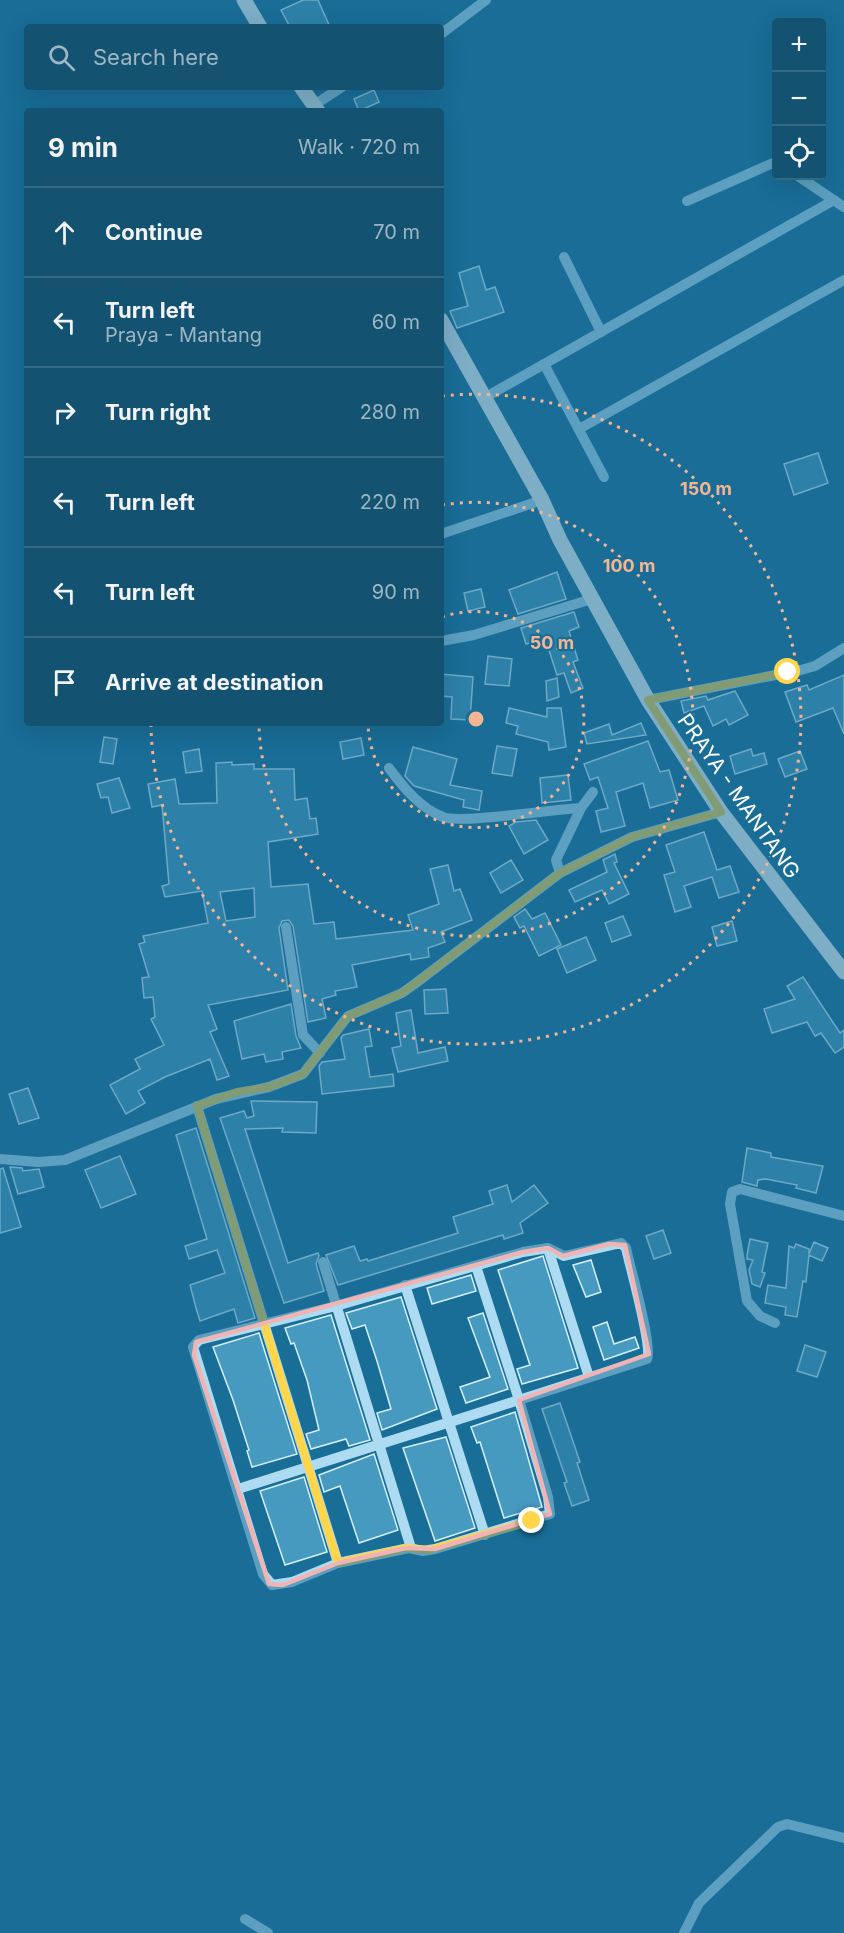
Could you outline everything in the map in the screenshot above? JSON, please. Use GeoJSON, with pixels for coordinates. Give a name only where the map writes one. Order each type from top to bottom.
{"type":"FeatureCollection","features":[{"type":"Feature","properties":{"kind":"main road"},"geometry":{"type":"LineString","coordinates":[[244,0],[258,24]]}},
{"type":"Feature","properties":{"kind":"main road"},"geometry":{"type":"LineString","coordinates":[[303,90],[316,108]]}},
{"type":"Feature","properties":{"kind":"main road","name":"PRAYA - MANTANG"},"geometry":{"type":"LineString","coordinates":[[444,325],[542,500],[592,599],[648,700],[721,812],[844,972]]}},
{"type":"Feature","properties":{"kind":"street"},"geometry":{"type":"LineString","coordinates":[[444,32],[486,0]]}},
{"type":"Feature","properties":{"kind":"street"},"geometry":{"type":"LineString","coordinates":[[316,108],[338,90]]}},
{"type":"Feature","properties":{"kind":"street"},"geometry":{"type":"LineString","coordinates":[[687,201],[772,163]]}},
{"type":"Feature","properties":{"kind":"street"},"geometry":{"type":"LineString","coordinates":[[804,180],[844,207]]}},
{"type":"Feature","properties":{"kind":"street"},"geometry":{"type":"LineString","coordinates":[[484,398],[834,200]]}},
{"type":"Feature","properties":{"kind":"street"},"geometry":{"type":"LineString","coordinates":[[564,257],[601,332]]}},
{"type":"Feature","properties":{"kind":"street"},"geometry":{"type":"LineString","coordinates":[[579,429],[844,280]]}},
{"type":"Feature","properties":{"kind":"street"},"geometry":{"type":"LineString","coordinates":[[544,364],[604,477]]}},
{"type":"Feature","properties":{"kind":"street"},"geometry":{"type":"LineString","coordinates":[[444,533],[542,500]]}},
{"type":"Feature","properties":{"kind":"street"},"geometry":{"type":"LineString","coordinates":[[444,640],[474,635],[592,599]]}},
{"type":"Feature","properties":{"kind":"street"},"geometry":{"type":"LineString","coordinates":[[648,700],[801,670],[815,666],[844,648]]}},
{"type":"Feature","properties":{"kind":"street"},"geometry":{"type":"LineString","coordinates":[[388,768],[414,797],[444,818],[468,819],[580,808]]}},
{"type":"Feature","properties":{"kind":"street"},"geometry":{"type":"LineString","coordinates":[[560,873],[555,860],[580,808],[593,792]]}},
{"type":"Feature","properties":{"kind":"street"},"geometry":{"type":"LineString","coordinates":[[0,1159],[65,1160],[197,1106],[237,1092],[292,1079],[311,1066],[348,1016],[402,993],[560,873],[632,837],[721,812]]}},
{"type":"Feature","properties":{"kind":"street"},"geometry":{"type":"LineString","coordinates":[[286,927],[303,1035],[320,1053]]}},
{"type":"Feature","properties":{"kind":"street"},"geometry":{"type":"LineString","coordinates":[[197,1106],[338,1563]]}},
{"type":"Feature","properties":{"kind":"street"},"geometry":{"type":"LineString","coordinates":[[775,1323],[760,1316],[747,1301],[730,1204],[732,1192],[740,1189],[844,1216]]}},
{"type":"Feature","properties":{"kind":"street"},"geometry":{"type":"LineString","coordinates":[[238,1489],[450,1424],[519,1400],[649,1357],[646,1332],[626,1248],[621,1243],[563,1256],[548,1248],[523,1252],[336,1305],[199,1340],[193,1347],[263,1574],[269,1584],[283,1584],[338,1563],[411,1548],[429,1550],[547,1515],[551,1511],[519,1400],[476,1266]]}},
{"type":"Feature","properties":{"kind":"street"},"geometry":{"type":"LineString","coordinates":[[548,1248],[589,1377]]}},
{"type":"Feature","properties":{"kind":"street"},"geometry":{"type":"LineString","coordinates":[[323,1262],[411,1548]]}},
{"type":"Feature","properties":{"kind":"street"},"geometry":{"type":"LineString","coordinates":[[405,1285],[485,1534]]}},
{"type":"Feature","properties":{"kind":"street"},"geometry":{"type":"LineString","coordinates":[[684,1933],[691,1914],[699,1904],[778,1827],[787,1824],[844,1838]]}},
{"type":"Feature","properties":{"kind":"street"},"geometry":{"type":"LineString","coordinates":[[246,1919],[268,1933]]}},
{"type":"Feature","properties":{"kind":"highlighted area"},"geometry":{"type":"Polygon","coordinates":[[[609,1244],[625,1245],[649,1354],[519,1400],[550,1514],[435,1549],[406,1548],[338,1563],[283,1585],[269,1584],[194,1355],[196,1342],[523,1252],[548,1248],[563,1256],[609,1244]]]}},
{"type":"Feature","properties":{"kind":"building"},"geometry":{"type":"Polygon","coordinates":[[[303,0],[318,0],[329,24],[288,24],[281,10],[303,0]]]}},
{"type":"Feature","properties":{"kind":"building"},"geometry":{"type":"Polygon","coordinates":[[[374,90],[379,102],[366,108],[358,108],[354,99],[374,90]]]}},
{"type":"Feature","properties":{"kind":"building"},"geometry":{"type":"Polygon","coordinates":[[[479,266],[486,290],[495,287],[504,312],[457,328],[450,311],[468,306],[459,273],[479,266]]]}},
{"type":"Feature","properties":{"kind":"building"},"geometry":{"type":"Polygon","coordinates":[[[818,453],[828,483],[794,495],[784,464],[818,453]]]}},
{"type":"Feature","properties":{"kind":"building"},"geometry":{"type":"Polygon","coordinates":[[[557,572],[566,599],[518,614],[509,590],[557,572]]]}},
{"type":"Feature","properties":{"kind":"building"},"geometry":{"type":"Polygon","coordinates":[[[481,589],[485,607],[468,611],[464,593],[481,589]]]}},
{"type":"Feature","properties":{"kind":"building"},"geometry":{"type":"Polygon","coordinates":[[[574,612],[579,627],[569,631],[578,660],[573,662],[583,688],[571,693],[564,673],[557,675],[545,638],[526,644],[521,628],[574,612]]]}},
{"type":"Feature","properties":{"kind":"building"},"geometry":{"type":"Polygon","coordinates":[[[488,656],[512,659],[509,686],[485,684],[488,656]]]}},
{"type":"Feature","properties":{"kind":"building"},"geometry":{"type":"Polygon","coordinates":[[[444,674],[473,677],[470,720],[451,719],[452,697],[444,696],[444,674]]]}},
{"type":"Feature","properties":{"kind":"building"},"geometry":{"type":"Polygon","coordinates":[[[844,675],[844,734],[833,708],[796,722],[785,692],[807,685],[809,690],[844,675]]]}},
{"type":"Feature","properties":{"kind":"building"},"geometry":{"type":"Polygon","coordinates":[[[557,678],[559,697],[547,701],[546,681],[557,678]]]}},
{"type":"Feature","properties":{"kind":"building"},"geometry":{"type":"Polygon","coordinates":[[[735,691],[748,715],[729,725],[726,719],[713,726],[704,706],[684,713],[681,701],[706,696],[708,700],[735,691]]]}},
{"type":"Feature","properties":{"kind":"building"},"geometry":{"type":"Polygon","coordinates":[[[509,708],[547,717],[547,708],[561,708],[566,747],[549,750],[548,742],[516,734],[518,726],[506,723],[509,708]]]}},
{"type":"Feature","properties":{"kind":"building"},"geometry":{"type":"Polygon","coordinates":[[[641,723],[646,735],[587,744],[584,733],[609,724],[612,735],[641,723]]]}},
{"type":"Feature","properties":{"kind":"building"},"geometry":{"type":"Polygon","coordinates":[[[104,737],[117,739],[113,764],[100,762],[104,737]]]}},
{"type":"Feature","properties":{"kind":"building"},"geometry":{"type":"Polygon","coordinates":[[[361,738],[364,755],[343,759],[340,742],[361,738]]]}},
{"type":"Feature","properties":{"kind":"building"},"geometry":{"type":"Polygon","coordinates":[[[648,741],[660,772],[669,770],[678,800],[650,808],[643,783],[616,792],[625,826],[601,832],[596,811],[608,808],[598,777],[590,780],[584,764],[648,741]]]}},
{"type":"Feature","properties":{"kind":"building"},"geometry":{"type":"Polygon","coordinates":[[[497,746],[517,749],[512,776],[492,773],[497,746]]]}},
{"type":"Feature","properties":{"kind":"building"},"geometry":{"type":"Polygon","coordinates":[[[413,747],[457,759],[450,785],[482,791],[479,810],[463,807],[464,800],[414,786],[405,776],[413,747]]]}},
{"type":"Feature","properties":{"kind":"building"},"geometry":{"type":"Polygon","coordinates":[[[199,749],[202,771],[186,773],[183,752],[199,749]]]}},
{"type":"Feature","properties":{"kind":"building"},"geometry":{"type":"Polygon","coordinates":[[[751,749],[753,756],[764,753],[767,764],[735,774],[730,756],[751,749]]]}},
{"type":"Feature","properties":{"kind":"building"},"geometry":{"type":"Polygon","coordinates":[[[800,751],[807,769],[785,777],[778,759],[800,751]]]}},
{"type":"Feature","properties":{"kind":"building"},"geometry":{"type":"Polygon","coordinates":[[[216,763],[254,764],[254,769],[294,769],[295,800],[307,798],[310,819],[316,818],[318,834],[268,842],[271,887],[308,884],[314,924],[334,922],[336,939],[413,930],[408,915],[439,904],[430,869],[448,865],[454,891],[460,889],[472,920],[441,932],[445,942],[428,948],[429,957],[411,960],[410,954],[352,965],[357,987],[335,991],[336,995],[322,999],[326,1018],[308,1022],[293,926],[289,920],[282,921],[279,928],[288,990],[208,1005],[217,1029],[210,1032],[229,1076],[217,1080],[210,1059],[165,1077],[138,1091],[145,1103],[126,1114],[110,1085],[140,1069],[135,1059],[164,1045],[151,1019],[155,1017],[153,997],[144,998],[142,978],[149,977],[139,944],[145,942],[143,936],[208,923],[202,891],[165,897],[162,886],[169,884],[162,805],[152,807],[148,784],[175,779],[179,804],[217,803],[216,763]],[[254,888],[220,892],[226,921],[255,917],[254,888]]]}},
{"type":"Feature","properties":{"kind":"building"},"geometry":{"type":"Polygon","coordinates":[[[568,775],[571,800],[542,803],[540,778],[568,775]]]}},
{"type":"Feature","properties":{"kind":"building"},"geometry":{"type":"Polygon","coordinates":[[[119,778],[130,808],[112,813],[108,797],[101,798],[97,784],[119,778]]]}},
{"type":"Feature","properties":{"kind":"building"},"geometry":{"type":"Polygon","coordinates":[[[536,820],[548,840],[524,854],[509,826],[516,822],[536,820]]]}},
{"type":"Feature","properties":{"kind":"building"},"geometry":{"type":"Polygon","coordinates":[[[704,832],[717,870],[730,866],[739,892],[719,898],[712,877],[684,886],[691,907],[675,912],[664,875],[675,872],[666,845],[704,832]]]}},
{"type":"Feature","properties":{"kind":"building"},"geometry":{"type":"Polygon","coordinates":[[[615,854],[617,862],[614,863],[629,894],[609,904],[602,890],[575,902],[569,890],[607,872],[603,860],[615,854]]]}},
{"type":"Feature","properties":{"kind":"building"},"geometry":{"type":"Polygon","coordinates":[[[511,860],[523,880],[501,893],[490,873],[511,860]]]}},
{"type":"Feature","properties":{"kind":"building"},"geometry":{"type":"Polygon","coordinates":[[[525,909],[532,919],[545,913],[561,945],[539,956],[524,926],[520,928],[514,917],[525,909]]]}},
{"type":"Feature","properties":{"kind":"building"},"geometry":{"type":"Polygon","coordinates":[[[623,916],[631,935],[612,942],[605,923],[623,916]]]}},
{"type":"Feature","properties":{"kind":"building"},"geometry":{"type":"Polygon","coordinates":[[[732,921],[737,941],[717,946],[712,927],[732,921]]]}},
{"type":"Feature","properties":{"kind":"building"},"geometry":{"type":"Polygon","coordinates":[[[586,937],[596,960],[567,973],[557,949],[586,937]]]}},
{"type":"Feature","properties":{"kind":"building"},"geometry":{"type":"Polygon","coordinates":[[[803,977],[840,1033],[844,1030],[844,1047],[835,1053],[821,1033],[815,1036],[807,1022],[772,1033],[764,1009],[795,999],[787,986],[803,977]]]}},
{"type":"Feature","properties":{"kind":"building"},"geometry":{"type":"Polygon","coordinates":[[[446,989],[448,1013],[425,1014],[424,990],[446,989]]]}},
{"type":"Feature","properties":{"kind":"building"},"geometry":{"type":"Polygon","coordinates":[[[291,1004],[296,1036],[301,1048],[282,1052],[283,1059],[266,1062],[264,1054],[242,1059],[234,1021],[291,1004]]]}},
{"type":"Feature","properties":{"kind":"building"},"geometry":{"type":"Polygon","coordinates":[[[411,1010],[418,1053],[445,1047],[448,1061],[398,1072],[392,1048],[401,1046],[396,1013],[411,1010]]]}},
{"type":"Feature","properties":{"kind":"building"},"geometry":{"type":"Polygon","coordinates":[[[369,1029],[372,1046],[365,1047],[370,1077],[393,1074],[394,1086],[322,1094],[319,1066],[322,1062],[345,1059],[341,1038],[343,1035],[369,1029]]]}},
{"type":"Feature","properties":{"kind":"building"},"geometry":{"type":"Polygon","coordinates":[[[28,1088],[39,1118],[19,1124],[9,1094],[28,1088]]]}},
{"type":"Feature","properties":{"kind":"building"},"geometry":{"type":"Polygon","coordinates":[[[251,1101],[317,1102],[316,1133],[282,1132],[283,1128],[245,1129],[288,1263],[318,1253],[319,1256],[316,1264],[324,1291],[284,1303],[220,1118],[244,1111],[247,1118],[254,1116],[251,1101]]]}},
{"type":"Feature","properties":{"kind":"building"},"geometry":{"type":"Polygon","coordinates":[[[196,1128],[255,1318],[238,1323],[234,1309],[200,1321],[190,1285],[225,1273],[217,1250],[189,1259],[185,1246],[207,1239],[176,1135],[196,1128]]]}},
{"type":"Feature","properties":{"kind":"building"},"geometry":{"type":"Polygon","coordinates":[[[747,1148],[771,1153],[771,1157],[823,1166],[816,1193],[796,1188],[797,1185],[766,1179],[758,1180],[757,1186],[742,1182],[747,1148]]]}},
{"type":"Feature","properties":{"kind":"building"},"geometry":{"type":"Polygon","coordinates":[[[120,1156],[136,1194],[101,1208],[85,1170],[120,1156]]]}},
{"type":"Feature","properties":{"kind":"building"},"geometry":{"type":"Polygon","coordinates":[[[10,1167],[22,1168],[23,1171],[39,1169],[44,1187],[18,1194],[10,1167]]]}},
{"type":"Feature","properties":{"kind":"building"},"geometry":{"type":"Polygon","coordinates":[[[3,1168],[21,1227],[0,1233],[0,1169],[3,1168]]]}},
{"type":"Feature","properties":{"kind":"building"},"geometry":{"type":"Polygon","coordinates":[[[507,1185],[512,1202],[534,1185],[548,1203],[520,1223],[523,1233],[504,1239],[503,1235],[338,1285],[326,1255],[354,1246],[360,1261],[367,1259],[368,1261],[458,1233],[453,1217],[493,1204],[489,1191],[507,1185]]]}},
{"type":"Feature","properties":{"kind":"building"},"geometry":{"type":"Polygon","coordinates":[[[663,1230],[671,1253],[654,1259],[646,1236],[663,1230]]]}},
{"type":"Feature","properties":{"kind":"building"},"geometry":{"type":"Polygon","coordinates":[[[750,1239],[768,1243],[762,1272],[765,1273],[760,1287],[752,1284],[749,1270],[753,1260],[747,1259],[750,1239]]]}},
{"type":"Feature","properties":{"kind":"building"},"geometry":{"type":"Polygon","coordinates":[[[814,1242],[828,1248],[822,1261],[809,1255],[806,1282],[803,1281],[797,1317],[785,1315],[786,1307],[765,1303],[768,1285],[786,1288],[789,1246],[794,1248],[796,1244],[809,1249],[809,1254],[814,1242]]]}},
{"type":"Feature","properties":{"kind":"building"},"geometry":{"type":"Polygon","coordinates":[[[543,1256],[578,1368],[522,1384],[517,1369],[530,1365],[498,1270],[543,1256]]]}},
{"type":"Feature","properties":{"kind":"building"},"geometry":{"type":"Polygon","coordinates":[[[591,1260],[601,1292],[586,1297],[573,1265],[591,1260]]]}},
{"type":"Feature","properties":{"kind":"building"},"geometry":{"type":"Polygon","coordinates":[[[471,1275],[476,1291],[432,1304],[427,1288],[471,1275]]]}},
{"type":"Feature","properties":{"kind":"building"},"geometry":{"type":"Polygon","coordinates":[[[401,1297],[437,1409],[382,1430],[377,1413],[391,1409],[377,1361],[365,1325],[352,1329],[346,1313],[401,1297]]]}},
{"type":"Feature","properties":{"kind":"building"},"geometry":{"type":"Polygon","coordinates":[[[483,1313],[508,1389],[466,1403],[460,1387],[490,1377],[468,1318],[483,1313]]]}},
{"type":"Feature","properties":{"kind":"building"},"geometry":{"type":"Polygon","coordinates":[[[331,1315],[370,1440],[349,1446],[346,1439],[311,1449],[306,1434],[319,1430],[307,1380],[294,1343],[291,1344],[285,1328],[331,1315]]]}},
{"type":"Feature","properties":{"kind":"building"},"geometry":{"type":"Polygon","coordinates":[[[607,1322],[614,1344],[635,1337],[639,1348],[604,1360],[593,1327],[607,1322]]]}},
{"type":"Feature","properties":{"kind":"building"},"geometry":{"type":"Polygon","coordinates":[[[259,1333],[297,1454],[252,1467],[233,1400],[213,1347],[259,1333]]]}},
{"type":"Feature","properties":{"kind":"building"},"geometry":{"type":"Polygon","coordinates":[[[805,1345],[826,1352],[817,1377],[797,1371],[805,1345]]]}},
{"type":"Feature","properties":{"kind":"building"},"geometry":{"type":"Polygon","coordinates":[[[560,1403],[580,1462],[577,1463],[589,1500],[572,1506],[564,1483],[567,1482],[542,1409],[560,1403]]]}},
{"type":"Feature","properties":{"kind":"building"},"geometry":{"type":"Polygon","coordinates":[[[515,1412],[542,1507],[504,1518],[480,1442],[477,1443],[471,1427],[515,1412]]]}},
{"type":"Feature","properties":{"kind":"building"},"geometry":{"type":"Polygon","coordinates":[[[446,1437],[475,1528],[435,1541],[403,1448],[446,1437]]]}},
{"type":"Feature","properties":{"kind":"building"},"geometry":{"type":"Polygon","coordinates":[[[374,1454],[398,1530],[359,1543],[340,1486],[324,1492],[319,1475],[374,1454]]]}},
{"type":"Feature","properties":{"kind":"building"},"geometry":{"type":"Polygon","coordinates":[[[304,1477],[327,1552],[285,1565],[260,1491],[304,1477]]]}},
{"type":"Feature","properties":{"kind":"route"},"geometry":{"type":"LineString","coordinates":[[532,1521],[429,1550],[406,1548],[338,1563],[197,1106],[237,1092],[269,1087],[303,1074],[348,1016],[357,1010],[402,993],[560,873],[632,837],[721,812],[648,700],[788,672]]}}]}
